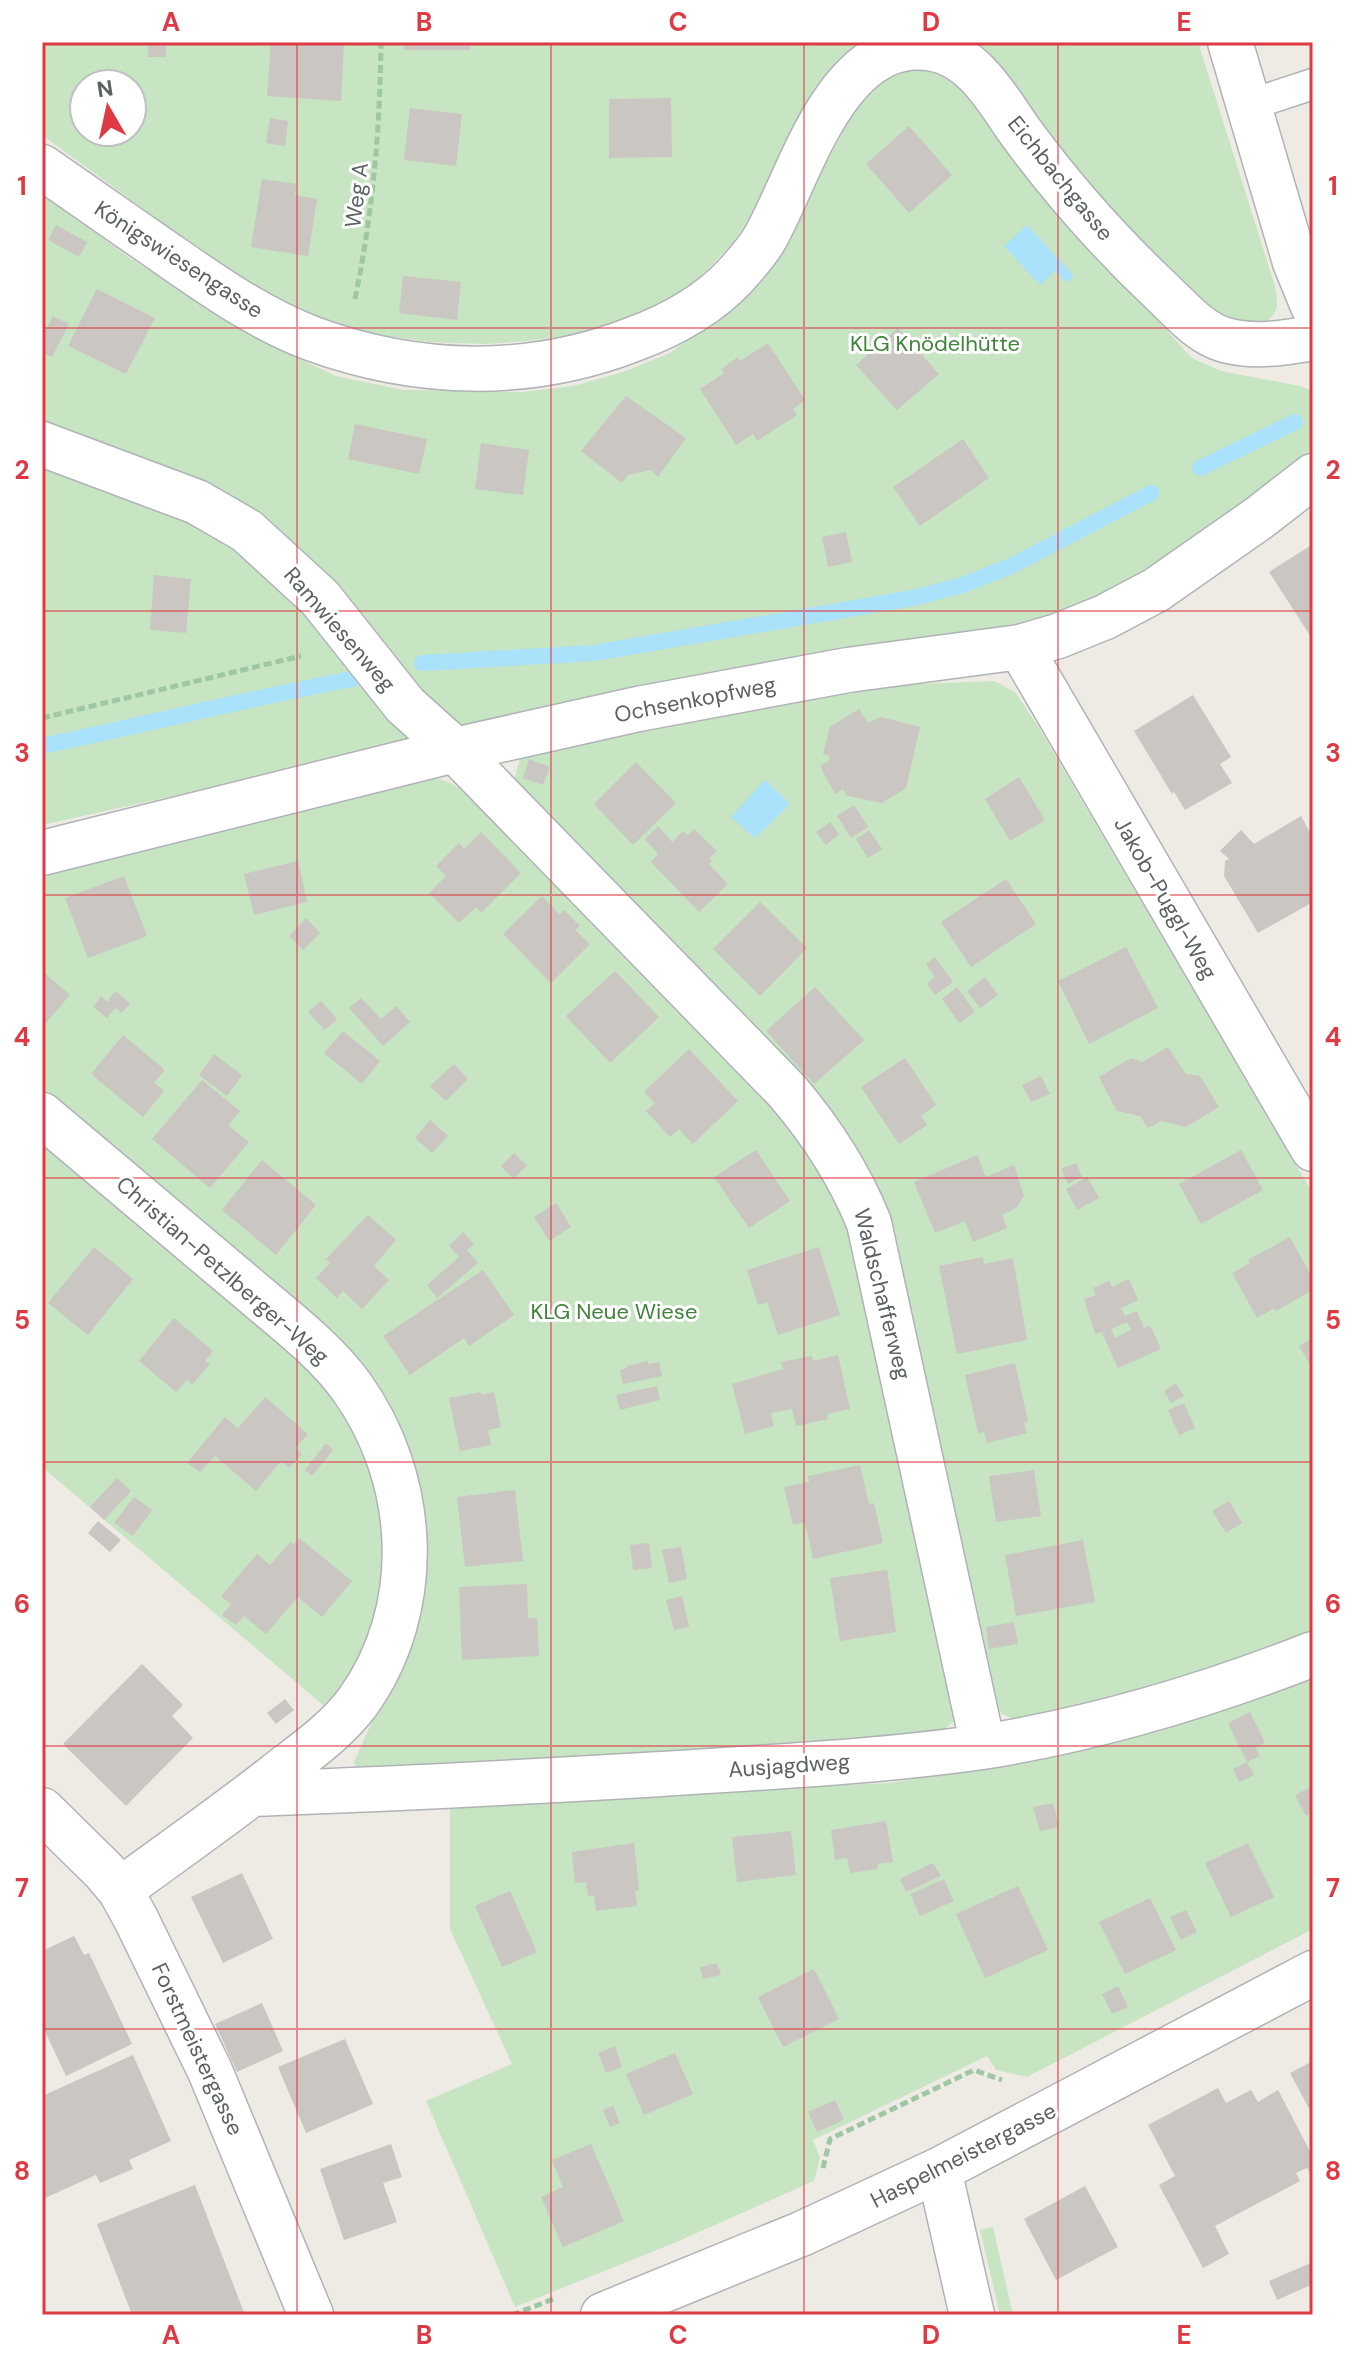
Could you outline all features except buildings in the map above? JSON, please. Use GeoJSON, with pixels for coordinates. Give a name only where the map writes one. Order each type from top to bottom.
{"type":"FeatureCollection","features":[{"type":"Feature","properties":{"kind":"street"},"geometry":{"type":"LineString","coordinates":[[1230,42],[1295,262],[1313,306]]}},
{"type":"Feature","properties":{"kind":"street","name":"Eichbachgasse"},"geometry":{"type":"LineString","coordinates":[[823,115],[855,77],[882,57],[917,48],[937,49],[956,57],[990,89],[1078,207],[1190,319],[1224,340],[1248,344],[1279,344],[1313,338]]}},
{"type":"Feature","properties":{"kind":"street","name":"Königswiesengasse"},"geometry":{"type":"LineString","coordinates":[[42,167],[212,285],[279,324],[345,349],[415,365],[487,370],[571,360],[660,330],[709,300],[754,254],[789,190],[823,115]]}},
{"type":"Feature","properties":{"kind":"street","name":"Ramwiesenweg"},"geometry":{"type":"LineString","coordinates":[[42,444],[197,502],[247,531],[320,598],[405,705],[455,750]]}},
{"type":"Feature","properties":{"kind":"street","name":"Ochsenkopfweg"},"geometry":{"type":"LineString","coordinates":[[42,853],[455,750],[745,688],[1020,647],[1058,636],[1105,617],[1156,590],[1313,476]]}},
{"type":"Feature","properties":{"kind":"street","name":"Jakob-Puggl-Weg"},"geometry":{"type":"LineString","coordinates":[[1020,647],[1313,1149]]}},
{"type":"Feature","properties":{"kind":"street","name":"Waldschafferweg"},"geometry":{"type":"LineString","coordinates":[[455,750],[787,1091],[837,1156],[856,1190],[878,1257],[983,1746]]}},
{"type":"Feature","properties":{"kind":"street","name":"Christian-Petzlberger-Weg"},"geometry":{"type":"LineString","coordinates":[[42,1115],[198,1245],[330,1361],[367,1411],[390,1466],[398,1494],[405,1544],[403,1591],[391,1640],[355,1705],[321,1740],[120,1890]]}},
{"type":"Feature","properties":{"kind":"street","name":"Ausjagdweg"},"geometry":{"type":"LineString","coordinates":[[252,1794],[896,1758],[983,1746],[1151,1711],[1313,1654]]}},
{"type":"Feature","properties":{"kind":"street","name":"Forstmeistergasse"},"geometry":{"type":"LineString","coordinates":[[42,1810],[120,1890],[160,1965],[203,2057],[311,2315]]}},
{"type":"Feature","properties":{"kind":"street","name":"Haspelmeistergasse"},"geometry":{"type":"LineString","coordinates":[[603,2315],[787,2240],[939,2170],[1313,1973]]}},
{"type":"Feature","properties":{"kind":"street"},"geometry":{"type":"LineString","coordinates":[[939,2170],[972,2315]]}},
{"type":"Feature","properties":{"kind":"lane"},"geometry":{"type":"LineString","coordinates":[[1249,105],[1313,84]]}},
{"type":"Feature","properties":{"kind":"path","name":"Weg A"},"geometry":{"type":"LineString","coordinates":[[345,349],[370,224],[380,123],[381,42]]}},
{"type":"Feature","properties":{"kind":"path"},"geometry":{"type":"LineString","coordinates":[[42,718],[305,654],[350,636]]}},
{"type":"Feature","properties":{"kind":"green space"},"geometry":{"type":"Polygon","coordinates":[[[42,42],[867,42],[837,63],[796,123],[759,205],[732,244],[689,288],[655,308],[613,323],[571,335],[485,344],[429,342],[373,334],[322,318],[275,297],[212,259],[42,135],[42,42]]]}},
{"type":"Feature","properties":{"kind":"green space"},"geometry":{"type":"Polygon","coordinates":[[[966,42],[1198,42],[1274,283],[1277,304],[1270,319],[1257,327],[1215,316],[1126,228],[966,42]]]}},
{"type":"Feature","properties":{"kind":"green space","name":"KLG Knödelhütte"},"geometry":{"type":"Polygon","coordinates":[[[919,65],[955,77],[982,111],[1020,169],[1192,358],[1221,371],[1313,391],[1313,448],[1291,469],[1182,554],[1070,612],[1015,629],[771,664],[42,825],[42,193],[131,259],[274,347],[336,376],[403,390],[522,392],[573,386],[623,372],[670,353],[749,293],[775,259],[861,98],[877,78],[919,65]]]}},
{"type":"Feature","properties":{"kind":"green space"},"geometry":{"type":"Polygon","coordinates":[[[994,681],[1015,692],[1038,726],[1313,1194],[1313,1632],[1193,1676],[1073,1709],[1016,1720],[1002,1714],[993,1700],[886,1227],[513,785],[520,757],[777,703],[917,684],[994,681]]]}},
{"type":"Feature","properties":{"kind":"green space","name":"KLG Neue Wiese"},"geometry":{"type":"Polygon","coordinates":[[[436,778],[451,783],[472,797],[799,1134],[843,1208],[955,1720],[945,1729],[777,1748],[357,1768],[354,1762],[402,1654],[405,1458],[42,1094],[42,873],[414,780],[436,778]]]}},
{"type":"Feature","properties":{"kind":"green space"},"geometry":{"type":"Polygon","coordinates":[[[42,1138],[327,1385],[368,1456],[386,1520],[385,1604],[348,1682],[323,1705],[42,1467],[42,1138]]]}},
{"type":"Feature","properties":{"kind":"green space"},"geometry":{"type":"Polygon","coordinates":[[[1313,1677],[1313,1929],[1027,2077],[996,2070],[987,2056],[813,2140],[820,2158],[814,2181],[674,2243],[515,2307],[426,2101],[512,2064],[450,1929],[450,1804],[889,1783],[1019,1762],[1159,1731],[1313,1677]]]}},
{"type":"Feature","properties":{"kind":"green space"},"geometry":{"type":"Polygon","coordinates":[[[993,2227],[1013,2315],[1000,2315],[980,2230],[993,2227]]]}},
{"type":"Feature","properties":{"kind":"water"},"geometry":{"type":"Polygon","coordinates":[[[1027,225],[1074,276],[1066,283],[1055,271],[1040,285],[1004,246],[1027,225]]]}},
{"type":"Feature","properties":{"kind":"water"},"geometry":{"type":"Polygon","coordinates":[[[765,780],[790,804],[755,838],[731,817],[765,780]]]}},
{"type":"Feature","properties":{"kind":"waterway"},"geometry":{"type":"LineString","coordinates":[[1200,468],[1295,422]]}},
{"type":"Feature","properties":{"kind":"waterway"},"geometry":{"type":"LineString","coordinates":[[422,663],[594,653],[913,598],[963,585],[1011,566],[1151,493]]}},
{"type":"Feature","properties":{"kind":"waterway"},"geometry":{"type":"LineString","coordinates":[[42,746],[357,678]]}}]}
